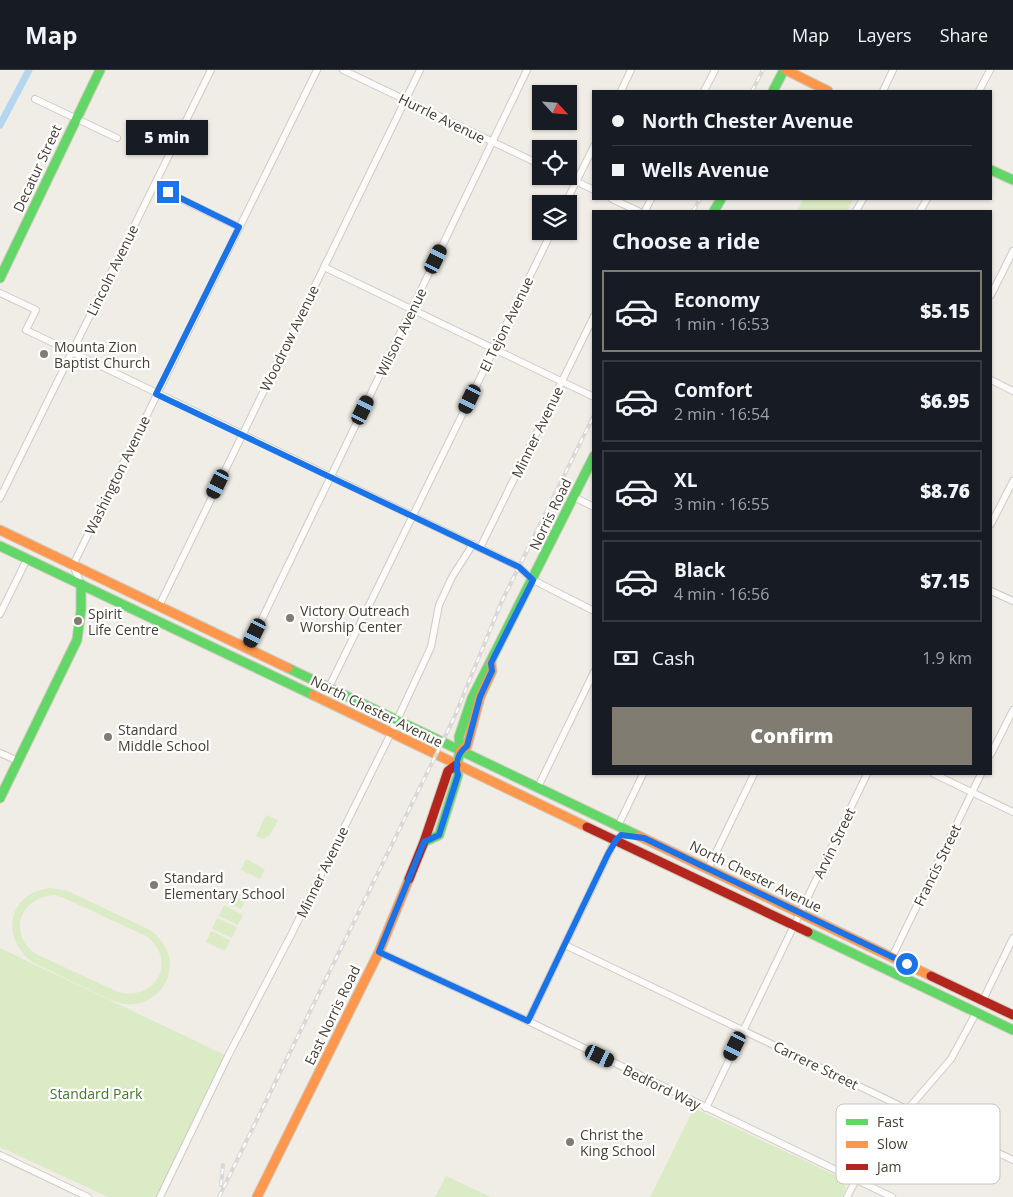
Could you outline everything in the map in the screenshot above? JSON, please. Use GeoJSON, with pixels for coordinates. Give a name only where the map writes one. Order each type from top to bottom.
{"type":"FeatureCollection","features":[{"type":"Feature","properties":{"kind":"main road","name":"Decatur Street"},"geometry":{"type":"LineString","coordinates":[[0,278],[100,70]]}},
{"type":"Feature","properties":{"kind":"main road"},"geometry":{"type":"LineString","coordinates":[[775,90],[785,70],[826,90]]}},
{"type":"Feature","properties":{"kind":"main road"},"geometry":{"type":"LineString","coordinates":[[992,170],[1013,180]]}},
{"type":"Feature","properties":{"kind":"main road","name":"Norris Road"},"geometry":{"type":"LineString","coordinates":[[460,751],[459,738],[470,704],[485,669],[491,663],[592,460]]}},
{"type":"Feature","properties":{"kind":"main road","name":"North Chester Avenue"},"geometry":{"type":"LineString","coordinates":[[0,530],[1013,1015]]}},
{"type":"Feature","properties":{"kind":"main road","name":"North Chester Avenue"},"geometry":{"type":"LineString","coordinates":[[0,546],[1013,1030]]}},
{"type":"Feature","properties":{"kind":"main road"},"geometry":{"type":"LineString","coordinates":[[0,798],[77,640],[81,610],[81,584]]}},
{"type":"Feature","properties":{"kind":"main road","name":"East Norris Road"},"geometry":{"type":"LineString","coordinates":[[257,1197],[379,952],[424,842],[448,771],[456,765],[460,751]]}},
{"type":"Feature","properties":{"kind":"main road"},"geometry":{"type":"LineString","coordinates":[[616,840],[621,835],[644,838]]}},
{"type":"Feature","properties":{"kind":"main road"},"geometry":{"type":"LineString","coordinates":[[949,1000],[978,1003],[983,1000]]}},
{"type":"Feature","properties":{"kind":"street","name":"Lincoln Avenue"},"geometry":{"type":"LineString","coordinates":[[0,498],[211,70]]}},
{"type":"Feature","properties":{"kind":"street","name":"Washington Avenue"},"geometry":{"type":"LineString","coordinates":[[73,565],[317,70]]}},
{"type":"Feature","properties":{"kind":"street","name":"Hurrle Avenue"},"geometry":{"type":"LineString","coordinates":[[343,70],[532,161]]}},
{"type":"Feature","properties":{"kind":"street","name":"Woodrow Avenue"},"geometry":{"type":"LineString","coordinates":[[159,606],[420,70]]}},
{"type":"Feature","properties":{"kind":"street","name":"Wilson Avenue"},"geometry":{"type":"LineString","coordinates":[[248,648],[527,70]]}},
{"type":"Feature","properties":{"kind":"street"},"geometry":{"type":"LineString","coordinates":[[621,90],[631,70]]}},
{"type":"Feature","properties":{"kind":"street"},"geometry":{"type":"LineString","coordinates":[[705,90],[715,70]]}},
{"type":"Feature","properties":{"kind":"street"},"geometry":{"type":"LineString","coordinates":[[883,90],[893,70]]}},
{"type":"Feature","properties":{"kind":"street"},"geometry":{"type":"LineString","coordinates":[[980,90],[990,70]]}},
{"type":"Feature","properties":{"kind":"street"},"geometry":{"type":"LineString","coordinates":[[35,99],[117,138]]}},
{"type":"Feature","properties":{"kind":"street"},"geometry":{"type":"LineString","coordinates":[[577,180],[592,150]]}},
{"type":"Feature","properties":{"kind":"street"},"geometry":{"type":"LineString","coordinates":[[577,182],[592,189]]}},
{"type":"Feature","properties":{"kind":"street"},"geometry":{"type":"LineString","coordinates":[[154,186],[239,227]]}},
{"type":"Feature","properties":{"kind":"street"},"geometry":{"type":"LineString","coordinates":[[614,200],[636,210]]}},
{"type":"Feature","properties":{"kind":"street","name":"El Tejon Avenue"},"geometry":{"type":"LineString","coordinates":[[329,687],[548,240]]}},
{"type":"Feature","properties":{"kind":"street"},"geometry":{"type":"LineString","coordinates":[[992,293],[1013,251]]}},
{"type":"Feature","properties":{"kind":"street"},"geometry":{"type":"LineString","coordinates":[[324,267],[592,396]]}},
{"type":"Feature","properties":{"kind":"street"},"geometry":{"type":"LineString","coordinates":[[0,293],[36,310],[26,330],[156,394],[473,544],[519,567],[533,580],[592,610]]}},
{"type":"Feature","properties":{"kind":"street","name":"Minner Avenue"},"geometry":{"type":"LineString","coordinates":[[480,548],[592,320]]}},
{"type":"Feature","properties":{"kind":"street"},"geometry":{"type":"LineString","coordinates":[[992,380],[1013,391]]}},
{"type":"Feature","properties":{"kind":"street"},"geometry":{"type":"LineString","coordinates":[[992,522],[1013,481]]}},
{"type":"Feature","properties":{"kind":"street"},"geometry":{"type":"LineString","coordinates":[[574,497],[592,506]]}},
{"type":"Feature","properties":{"kind":"street","name":"Minner Avenue"},"geometry":{"type":"LineString","coordinates":[[160,1197],[228,1056],[291,935],[391,733],[431,647],[440,604],[452,577],[473,544]]}},
{"type":"Feature","properties":{"kind":"street"},"geometry":{"type":"LineString","coordinates":[[0,614],[27,559]]}},
{"type":"Feature","properties":{"kind":"street"},"geometry":{"type":"LineString","coordinates":[[73,565],[81,584]]}},
{"type":"Feature","properties":{"kind":"street"},"geometry":{"type":"LineString","coordinates":[[992,592],[1013,602]]}},
{"type":"Feature","properties":{"kind":"street"},"geometry":{"type":"LineString","coordinates":[[538,787],[592,676]]}},
{"type":"Feature","properties":{"kind":"street"},"geometry":{"type":"LineString","coordinates":[[992,752],[1013,710]]}},
{"type":"Feature","properties":{"kind":"street"},"geometry":{"type":"LineString","coordinates":[[0,753],[18,761]]}},
{"type":"Feature","properties":{"kind":"street"},"geometry":{"type":"LineString","coordinates":[[618,826],[643,775]]}},
{"type":"Feature","properties":{"kind":"street"},"geometry":{"type":"LineString","coordinates":[[708,869],[754,775]]}},
{"type":"Feature","properties":{"kind":"street","name":"Arvin Street"},"geometry":{"type":"LineString","coordinates":[[706,1108],[867,775]]}},
{"type":"Feature","properties":{"kind":"street"},"geometry":{"type":"LineString","coordinates":[[936,775],[1013,812]]}},
{"type":"Feature","properties":{"kind":"street","name":"Francis Street"},"geometry":{"type":"LineString","coordinates":[[892,957],[980,775]]}},
{"type":"Feature","properties":{"kind":"street"},"geometry":{"type":"LineString","coordinates":[[528,1021],[616,840]]}},
{"type":"Feature","properties":{"kind":"street"},"geometry":{"type":"LineString","coordinates":[[983,1000],[1013,938]]}},
{"type":"Feature","properties":{"kind":"street","name":"Carrere Street"},"geometry":{"type":"LineString","coordinates":[[565,945],[898,1104]]}},
{"type":"Feature","properties":{"kind":"street","name":"Bedford Way"},"geometry":{"type":"LineString","coordinates":[[379,952],[528,1021],[836,1171]]}},
{"type":"Feature","properties":{"kind":"street"},"geometry":{"type":"LineString","coordinates":[[912,1104],[959,1048],[976,1013]]}},
{"type":"Feature","properties":{"kind":"street","name":"Carrere Street"},"geometry":{"type":"LineString","coordinates":[[1000,1154],[1013,1160]]}},
{"type":"Feature","properties":{"kind":"street"},"geometry":{"type":"LineString","coordinates":[[0,1155],[88,1197]]}},
{"type":"Feature","properties":{"kind":"street"},"geometry":{"type":"LineString","coordinates":[[847,1197],[853,1184]]}},
{"type":"Feature","properties":{"kind":"street","name":"Bedford Way"},"geometry":{"type":"LineString","coordinates":[[864,1184],[892,1197]]}},
{"type":"Feature","properties":{"kind":"green space"},"geometry":{"type":"Polygon","coordinates":[[[802,200],[852,200],[848,210],[798,210],[802,200]]]}},
{"type":"Feature","properties":{"kind":"green space"},"geometry":{"type":"Polygon","coordinates":[[[266,815],[278,820],[270,835],[263,839],[256,836],[266,815]]]}},
{"type":"Feature","properties":{"kind":"green space"},"geometry":{"type":"Polygon","coordinates":[[[246,859],[265,869],[260,879],[241,870],[246,859]]]}},
{"type":"Feature","properties":{"kind":"green space"},"geometry":{"type":"Polygon","coordinates":[[[50,888],[68,891],[150,930],[163,943],[170,959],[167,980],[159,992],[146,1001],[124,1004],[108,999],[34,963],[23,953],[16,942],[13,918],[17,908],[25,898],[50,888]],[[55,895],[43,897],[33,902],[26,909],[20,927],[27,946],[36,954],[118,992],[132,993],[143,991],[152,985],[159,977],[161,956],[156,946],[146,936],[55,895]]]}},
{"type":"Feature","properties":{"kind":"green space"},"geometry":{"type":"Polygon","coordinates":[[[230,894],[245,901],[241,909],[226,901],[230,894]]]}},
{"type":"Feature","properties":{"kind":"green space"},"geometry":{"type":"Polygon","coordinates":[[[224,905],[243,915],[238,925],[219,916],[224,905]]]}},
{"type":"Feature","properties":{"kind":"green space"},"geometry":{"type":"Polygon","coordinates":[[[217,918],[237,927],[232,938],[212,929],[217,918]]]}},
{"type":"Feature","properties":{"kind":"green space"},"geometry":{"type":"Polygon","coordinates":[[[211,931],[230,940],[225,951],[206,942],[211,931]]]}},
{"type":"Feature","properties":{"kind":"green space","name":"Standard Park"},"geometry":{"type":"Polygon","coordinates":[[[0,948],[225,1055],[161,1197],[108,1197],[0,1147],[0,948]]]}},
{"type":"Feature","properties":{"kind":"green space"},"geometry":{"type":"Polygon","coordinates":[[[694,1108],[836,1176],[836,1184],[844,1184],[846,1189],[842,1197],[650,1197],[694,1108]]]}},
{"type":"Feature","properties":{"kind":"green space"},"geometry":{"type":"Polygon","coordinates":[[[446,1176],[491,1197],[435,1197],[446,1176]]]}},
{"type":"Feature","properties":{"kind":"waterway"},"geometry":{"type":"LineString","coordinates":[[0,125],[29,70]]}},
{"type":"Feature","properties":{"kind":"railway"},"geometry":{"type":"LineString","coordinates":[[753,90],[763,70]]}},
{"type":"Feature","properties":{"kind":"railway"},"geometry":{"type":"LineString","coordinates":[[694,210],[699,200]]}},
{"type":"Feature","properties":{"kind":"railway"},"geometry":{"type":"LineString","coordinates":[[219,1197],[454,718],[502,601],[592,419]]}},
{"type":"Feature","properties":{"kind":"railway"},"geometry":{"type":"LineString","coordinates":[[221,1185],[223,1165]]}},
{"type":"Feature","properties":{"kind":"traffic: fast"},"geometry":{"type":"LineString","coordinates":[[0,278],[100,70]]}},
{"type":"Feature","properties":{"kind":"traffic: fast"},"geometry":{"type":"LineString","coordinates":[[774,90],[784,70]]}},
{"type":"Feature","properties":{"kind":"traffic: fast"},"geometry":{"type":"LineString","coordinates":[[992,170],[1013,180]]}},
{"type":"Feature","properties":{"kind":"traffic: fast"},"geometry":{"type":"LineString","coordinates":[[715,210],[720,200]]}},
{"type":"Feature","properties":{"kind":"traffic: fast"},"geometry":{"type":"LineString","coordinates":[[424,842],[439,835],[458,775],[459,737],[472,698],[592,460]]}},
{"type":"Feature","properties":{"kind":"traffic: fast"},"geometry":{"type":"LineString","coordinates":[[0,546],[313,695]]}},
{"type":"Feature","properties":{"kind":"traffic: fast"},"geometry":{"type":"LineString","coordinates":[[0,798],[77,640],[81,610],[81,584]]}},
{"type":"Feature","properties":{"kind":"traffic: fast"},"geometry":{"type":"LineString","coordinates":[[288,668],[639,836]]}},
{"type":"Feature","properties":{"kind":"traffic: fast"},"geometry":{"type":"LineString","coordinates":[[808,932],[1013,1030]]}},
{"type":"Feature","properties":{"kind":"traffic: slow"},"geometry":{"type":"LineString","coordinates":[[786,70],[826,90]]}},
{"type":"Feature","properties":{"kind":"traffic: slow"},"geometry":{"type":"LineString","coordinates":[[0,530],[288,668]]}},
{"type":"Feature","properties":{"kind":"traffic: slow"},"geometry":{"type":"LineString","coordinates":[[460,751],[467,746],[480,697],[492,671],[491,663]]}},
{"type":"Feature","properties":{"kind":"traffic: slow"},"geometry":{"type":"LineString","coordinates":[[313,695],[587,827]]}},
{"type":"Feature","properties":{"kind":"traffic: slow"},"geometry":{"type":"LineString","coordinates":[[639,836],[931,976]]}},
{"type":"Feature","properties":{"kind":"traffic: slow"},"geometry":{"type":"LineString","coordinates":[[257,1197],[379,952],[409,879]]}},
{"type":"Feature","properties":{"kind":"traffic: jam"},"geometry":{"type":"LineString","coordinates":[[409,879],[424,842],[448,771],[456,765]]}},
{"type":"Feature","properties":{"kind":"traffic: jam"},"geometry":{"type":"LineString","coordinates":[[587,827],[808,932]]}},
{"type":"Feature","properties":{"kind":"traffic: jam"},"geometry":{"type":"LineString","coordinates":[[931,976],[1013,1015]]}},
{"type":"Feature","properties":{"kind":"place","name":"Mounta Zion Baptist Church"},"geometry":{"type":"Point","coordinates":[44,354]}},
{"type":"Feature","properties":{"kind":"place","name":"Victory Outreach Worship Center"},"geometry":{"type":"Point","coordinates":[290,618]}},
{"type":"Feature","properties":{"kind":"place","name":"Spirit Life Centre"},"geometry":{"type":"Point","coordinates":[78,621]}},
{"type":"Feature","properties":{"kind":"place","name":"Standard Middle School"},"geometry":{"type":"Point","coordinates":[108,737]}},
{"type":"Feature","properties":{"kind":"place","name":"Standard Elementary School"},"geometry":{"type":"Point","coordinates":[154,885]}},
{"type":"Feature","properties":{"kind":"place","name":"Christ the King School"},"geometry":{"type":"Point","coordinates":[570,1142]}},
{"type":"Feature","properties":{"kind":"route"},"geometry":{"type":"LineString","coordinates":[[168,192],[239,227],[156,394],[519,567],[533,580],[491,663],[492,671],[480,697],[467,746],[460,751],[456,765],[458,775],[439,835],[424,842],[379,952],[528,1021],[608,854],[621,835],[644,838],[907,964]]}}]}
